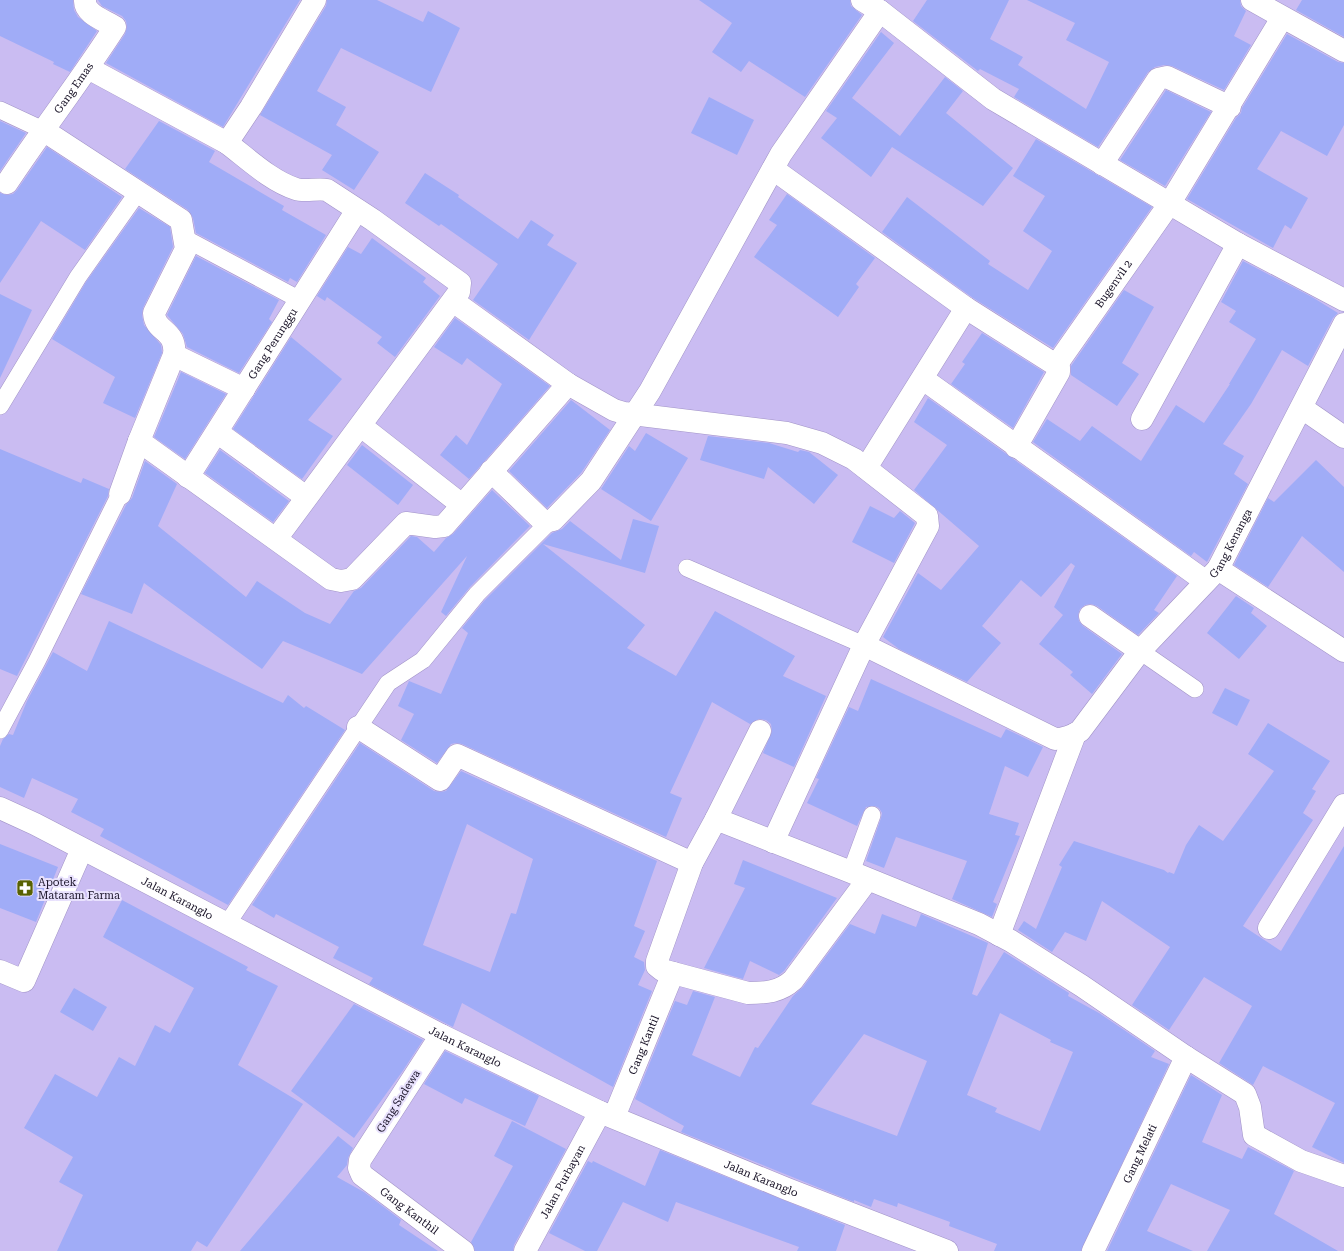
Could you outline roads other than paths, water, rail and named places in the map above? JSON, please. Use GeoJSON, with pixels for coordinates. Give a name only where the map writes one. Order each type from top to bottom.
{"type":"FeatureCollection","features":[{"type":"Feature","properties":{"kind":"street","name":"Gang Emas"},"geometry":{"type":"LineString","coordinates":[[7,183],[88,68],[114,27],[89,12],[84,5],[84,0]]}},
{"type":"Feature","properties":{"kind":"street"},"geometry":{"type":"LineString","coordinates":[[227,143],[251,107],[315,0]]}},
{"type":"Feature","properties":{"kind":"street"},"geometry":{"type":"LineString","coordinates":[[1252,0],[1344,51]]}},
{"type":"Feature","properties":{"kind":"street"},"geometry":{"type":"LineString","coordinates":[[491,471],[544,522],[549,522],[591,481],[650,391],[781,154],[871,5],[993,99],[1238,244],[1343,296]]}},
{"type":"Feature","properties":{"kind":"street","name":"Bugenvil 2"},"geometry":{"type":"LineString","coordinates":[[1057,364],[1170,203],[1230,107],[1282,18]]}},
{"type":"Feature","properties":{"kind":"street"},"geometry":{"type":"LineString","coordinates":[[88,68],[227,143],[284,184],[298,190],[319,188],[327,190],[460,283],[459,292],[276,539]]}},
{"type":"Feature","properties":{"kind":"street"},"geometry":{"type":"LineString","coordinates":[[1102,164],[1158,79],[1162,77],[1167,77],[1230,107]]}},
{"type":"Feature","properties":{"kind":"street"},"geometry":{"type":"LineString","coordinates":[[43,130],[181,220],[186,239],[186,249],[154,313],[157,324],[173,338],[175,346],[174,355],[120,494]]}},
{"type":"Feature","properties":{"kind":"street"},"geometry":{"type":"LineString","coordinates":[[773,169],[966,308],[1060,367],[1059,372],[1016,446]]}},
{"type":"Feature","properties":{"kind":"street","name":"Gang Perunggu"},"geometry":{"type":"LineString","coordinates":[[188,477],[357,210]]}},
{"type":"Feature","properties":{"kind":"street"},"geometry":{"type":"LineString","coordinates":[[1142,419],[1238,244]]}},
{"type":"Feature","properties":{"kind":"street"},"geometry":{"type":"LineString","coordinates":[[453,300],[568,384],[614,410],[787,433],[822,443],[854,459],[927,516],[928,526],[864,645],[773,842]]}},
{"type":"Feature","properties":{"kind":"street"},"geometry":{"type":"LineString","coordinates":[[866,468],[966,308]]}},
{"type":"Feature","properties":{"kind":"street","name":"Gang Kenanga"},"geometry":{"type":"LineString","coordinates":[[1075,734],[1080,731],[1140,651],[1212,575],[1302,408],[1344,324]]}},
{"type":"Feature","properties":{"kind":"street"},"geometry":{"type":"LineString","coordinates":[[174,355],[244,389]]}},
{"type":"Feature","properties":{"kind":"street"},"geometry":{"type":"LineString","coordinates":[[923,379],[1016,446],[1212,575],[1344,651]]}},
{"type":"Feature","properties":{"kind":"street"},"geometry":{"type":"LineString","coordinates":[[139,442],[331,579],[341,581],[352,579],[406,523],[435,527],[444,526],[568,384]]}},
{"type":"Feature","properties":{"kind":"street"},"geometry":{"type":"LineString","coordinates":[[1302,408],[1344,437]]}},
{"type":"Feature","properties":{"kind":"street"},"geometry":{"type":"LineString","coordinates":[[360,426],[462,505]]}},
{"type":"Feature","properties":{"kind":"street"},"geometry":{"type":"LineString","coordinates":[[217,432],[306,497]]}},
{"type":"Feature","properties":{"kind":"street"},"geometry":{"type":"LineString","coordinates":[[1090,616],[1140,651]]}},
{"type":"Feature","properties":{"kind":"street"},"geometry":{"type":"LineString","coordinates":[[864,645],[1055,739],[1062,739],[1075,734]]}},
{"type":"Feature","properties":{"kind":"street"},"geometry":{"type":"LineString","coordinates":[[358,727],[440,780],[457,755],[692,863]]}},
{"type":"Feature","properties":{"kind":"street"},"geometry":{"type":"LineString","coordinates":[[760,731],[692,863],[657,961],[658,966],[662,970],[748,993],[763,993],[784,988],[793,980],[860,876]]}},
{"type":"Feature","properties":{"kind":"street"},"geometry":{"type":"LineString","coordinates":[[999,935],[1075,734]]}},
{"type":"Feature","properties":{"kind":"street"},"geometry":{"type":"LineString","coordinates":[[1269,928],[1344,805]]}},
{"type":"Feature","properties":{"kind":"street","name":"Jalan Karanglo"},"geometry":{"type":"LineString","coordinates":[[0,808],[440,1035],[607,1114],[787,1189],[947,1251]]}},
{"type":"Feature","properties":{"kind":"street"},"geometry":{"type":"LineString","coordinates":[[716,819],[979,924],[999,935],[1082,986],[1186,1057],[1245,1094],[1250,1107],[1254,1135],[1301,1161],[1344,1176]]}},
{"type":"Feature","properties":{"kind":"street"},"geometry":{"type":"LineString","coordinates":[[0,971],[24,981],[82,849]]}},
{"type":"Feature","properties":{"kind":"street","name":"Gang Kantil"},"geometry":{"type":"LineString","coordinates":[[607,1114],[673,973]]}},
{"type":"Feature","properties":{"kind":"street","name":"Gang Sadewa"},"geometry":{"type":"LineString","coordinates":[[359,1168],[360,1160],[440,1035]]}},
{"type":"Feature","properties":{"kind":"street","name":"Gang Melati"},"geometry":{"type":"LineString","coordinates":[[1093,1251],[1186,1057]]}},
{"type":"Feature","properties":{"kind":"street","name":"Jalan Purbayan"},"geometry":{"type":"LineString","coordinates":[[525,1251],[607,1114]]}},
{"type":"Feature","properties":{"kind":"street","name":"Gang Kanthil"},"geometry":{"type":"LineString","coordinates":[[359,1168],[362,1175],[463,1251]]}},
{"type":"Feature","properties":{"kind":"lane"},"geometry":{"type":"LineString","coordinates":[[0,110],[43,130]]}},
{"type":"Feature","properties":{"kind":"lane"},"geometry":{"type":"LineString","coordinates":[[0,406],[78,277],[138,192]]}},
{"type":"Feature","properties":{"kind":"lane"},"geometry":{"type":"LineString","coordinates":[[186,239],[300,300]]}},
{"type":"Feature","properties":{"kind":"lane"},"geometry":{"type":"LineString","coordinates":[[0,730],[37,661],[120,494]]}},
{"type":"Feature","properties":{"kind":"lane"},"geometry":{"type":"LineString","coordinates":[[227,924],[388,683],[422,660],[477,594],[549,522]]}},
{"type":"Feature","properties":{"kind":"lane"},"geometry":{"type":"LineString","coordinates":[[687,568],[864,645]]}},
{"type":"Feature","properties":{"kind":"lane"},"geometry":{"type":"LineString","coordinates":[[1140,651],[1195,689]]}},
{"type":"Feature","properties":{"kind":"lane"},"geometry":{"type":"LineString","coordinates":[[860,876],[872,815]]}},
{"type":"Feature","properties":{"kind":"place","name":"Apotek Mataram Farma"},"geometry":{"type":"Point","coordinates":[25,888]}}]}
